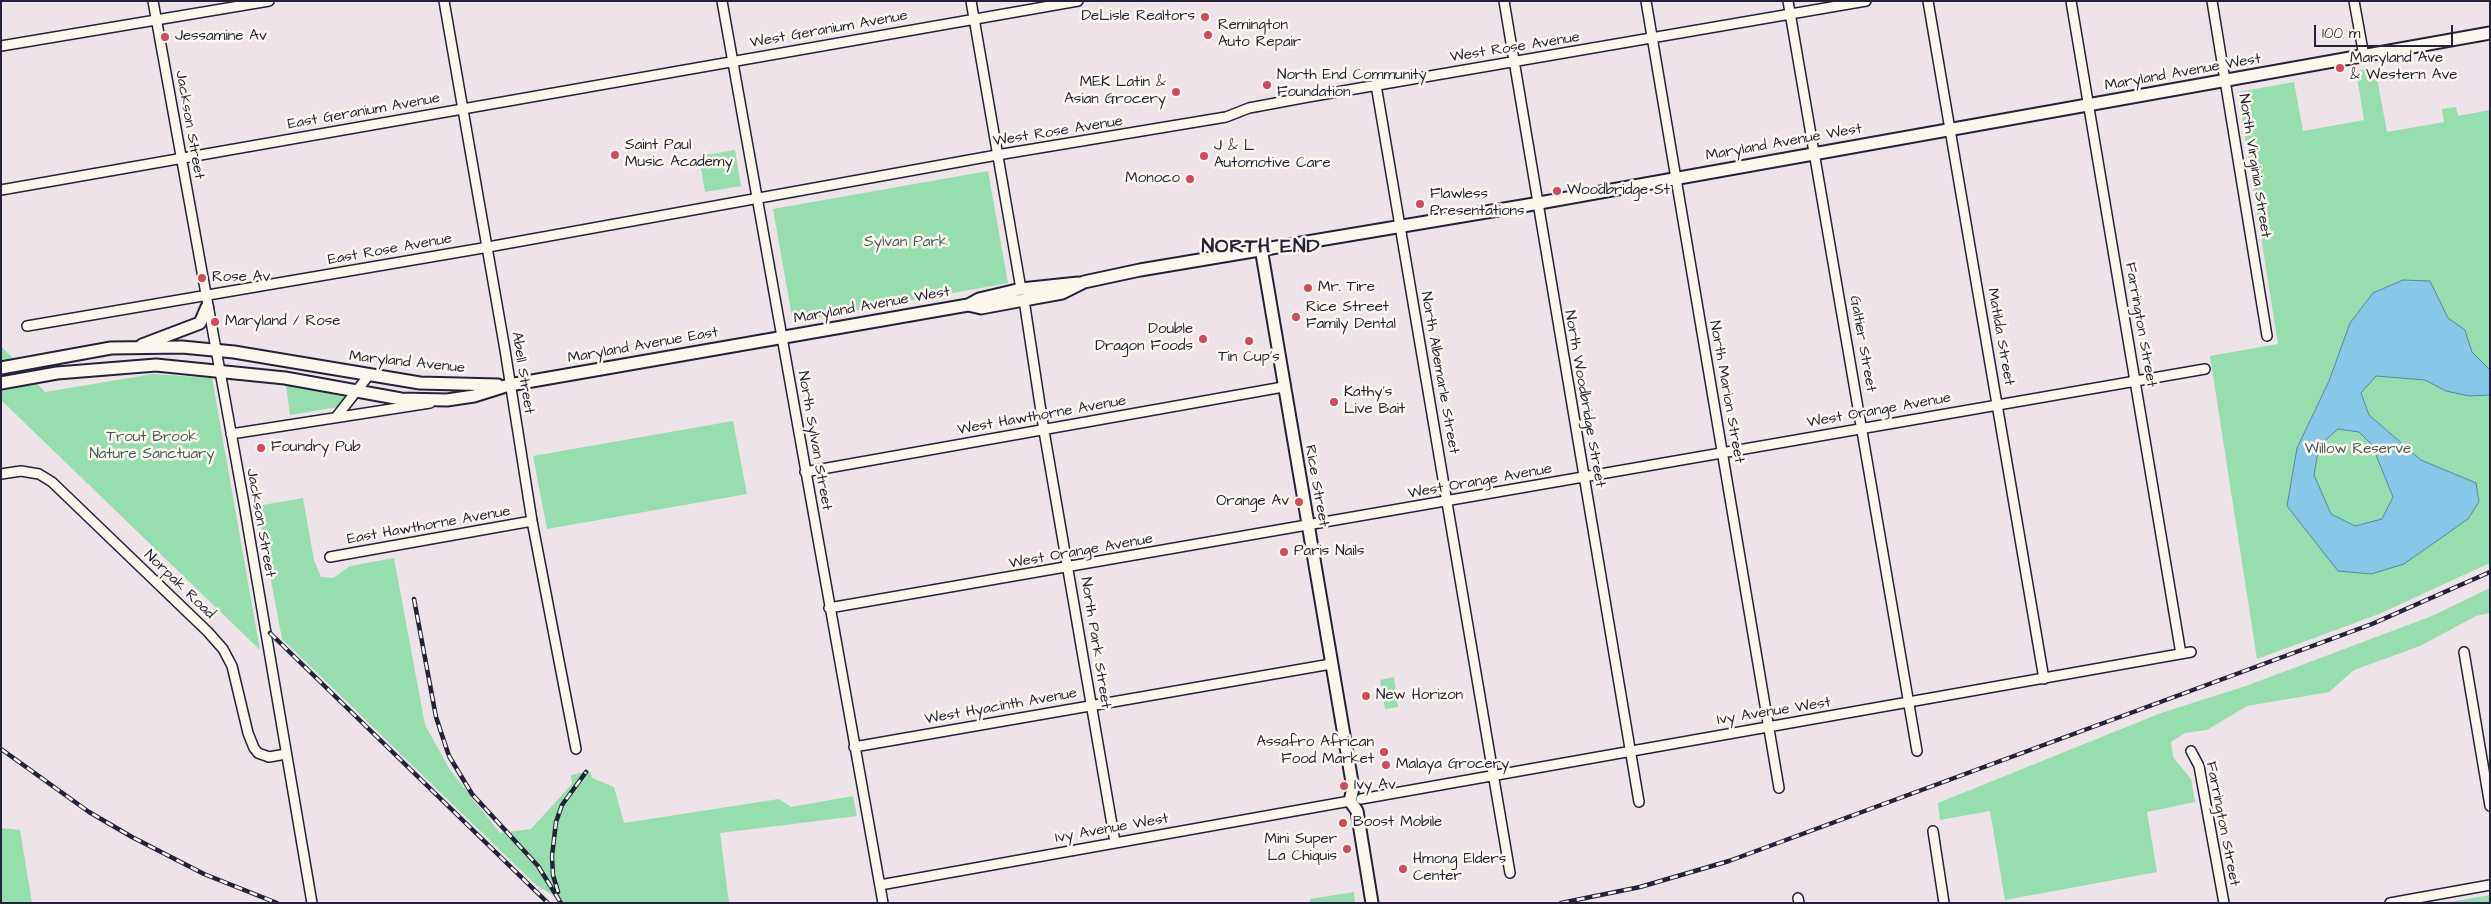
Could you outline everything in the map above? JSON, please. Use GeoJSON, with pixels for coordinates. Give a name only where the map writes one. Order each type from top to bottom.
{"type":"FeatureCollection","features":[{"type":"Feature","properties":{"kind":"main road","name":"Maryland Avenue West"},"geometry":{"type":"LineString","coordinates":[[782,338],[968,305],[981,308],[1059,283],[1084,282],[1261,248],[1401,227],[2490,33]]}},
{"type":"Feature","properties":{"kind":"main road","name":"Rice Street"},"geometry":{"type":"LineString","coordinates":[[1261,248],[1355,800]]}},
{"type":"Feature","properties":{"kind":"main road"},"geometry":{"type":"LineString","coordinates":[[138,346],[200,323],[206,301]]}},
{"type":"Feature","properties":{"kind":"main road","name":"Maryland Avenue East"},"geometry":{"type":"LineString","coordinates":[[510,385],[782,338]]}},
{"type":"Feature","properties":{"kind":"main road","name":"Maryland Avenue"},"geometry":{"type":"LineString","coordinates":[[1,368],[111,348],[138,346],[216,350],[369,375],[438,384],[510,385]]}},
{"type":"Feature","properties":{"kind":"main road","name":"Maryland Avenue"},"geometry":{"type":"LineString","coordinates":[[1,383],[130,366],[156,365],[285,378],[357,393],[415,400],[447,400],[474,396],[510,385]]}},
{"type":"Feature","properties":{"kind":"main road"},"geometry":{"type":"LineString","coordinates":[[1355,800],[1372,903]]}},
{"type":"Feature","properties":{"kind":"street","name":"Jackson Street"},"geometry":{"type":"LineString","coordinates":[[153,1],[312,899]]}},
{"type":"Feature","properties":{"kind":"street"},"geometry":{"type":"LineString","coordinates":[[1,46],[268,1]]}},
{"type":"Feature","properties":{"kind":"street","name":"Abell Street"},"geometry":{"type":"LineString","coordinates":[[444,1],[532,521],[576,749]]}},
{"type":"Feature","properties":{"kind":"street","name":"North Sylvan Street"},"geometry":{"type":"LineString","coordinates":[[722,1],[883,903]]}},
{"type":"Feature","properties":{"kind":"street","name":"North Park Street"},"geometry":{"type":"LineString","coordinates":[[971,1],[1023,295],[1090,705],[1115,842]]}},
{"type":"Feature","properties":{"kind":"street","name":"West Geranium Avenue"},"geometry":{"type":"LineString","coordinates":[[732,61],[1078,1]]}},
{"type":"Feature","properties":{"kind":"street","name":"North Woodbridge Street"},"geometry":{"type":"LineString","coordinates":[[1504,1],[1639,802]]}},
{"type":"Feature","properties":{"kind":"street","name":"North Marion Street"},"geometry":{"type":"LineString","coordinates":[[1646,1],[1686,249],[1723,452],[1779,788]]}},
{"type":"Feature","properties":{"kind":"street","name":"Galtier Street"},"geometry":{"type":"LineString","coordinates":[[1788,1],[1917,751]]}},
{"type":"Feature","properties":{"kind":"street","name":"West Rose Avenue"},"geometry":{"type":"LineString","coordinates":[[756,199],[1226,117],[1249,108],[1376,85],[1866,1]]}},
{"type":"Feature","properties":{"kind":"street","name":"Matilda Street"},"geometry":{"type":"LineString","coordinates":[[1928,1],[2044,679]]}},
{"type":"Feature","properties":{"kind":"street","name":"Farrington Street"},"geometry":{"type":"LineString","coordinates":[[2071,1],[2181,654]]}},
{"type":"Feature","properties":{"kind":"street","name":"North Virginia Street"},"geometry":{"type":"LineString","coordinates":[[2212,1],[2267,336]]}},
{"type":"Feature","properties":{"kind":"street"},"geometry":{"type":"LineString","coordinates":[[2354,1],[2364,56]]}},
{"type":"Feature","properties":{"kind":"street","name":"East Geranium Avenue"},"geometry":{"type":"LineString","coordinates":[[1,190],[181,160],[732,61]]}},
{"type":"Feature","properties":{"kind":"street","name":"North Albemarle Street"},"geometry":{"type":"LineString","coordinates":[[1376,85],[1510,873]]}},
{"type":"Feature","properties":{"kind":"street","name":"East Rose Avenue"},"geometry":{"type":"LineString","coordinates":[[27,326],[206,301],[756,199]]}},
{"type":"Feature","properties":{"kind":"street","name":"West Orange Avenue"},"geometry":{"type":"LineString","coordinates":[[829,608],[1069,568],[2205,369]]}},
{"type":"Feature","properties":{"kind":"street"},"geometry":{"type":"LineString","coordinates":[[337,416],[357,393],[369,375]]}},
{"type":"Feature","properties":{"kind":"street","name":"West Hawthorne Avenue"},"geometry":{"type":"LineString","coordinates":[[805,472],[1044,431],[1283,386]]}},
{"type":"Feature","properties":{"kind":"street"},"geometry":{"type":"LineString","coordinates":[[231,434],[337,416],[349,417],[447,400]]}},
{"type":"Feature","properties":{"kind":"street","name":"Norpak Road"},"geometry":{"type":"LineString","coordinates":[[1,474],[21,471],[39,474],[52,482],[205,629],[223,649],[232,666],[248,732],[254,748],[258,753],[269,757],[286,754]]}},
{"type":"Feature","properties":{"kind":"street","name":"East Hawthorne Avenue"},"geometry":{"type":"LineString","coordinates":[[330,557],[532,521]]}},
{"type":"Feature","properties":{"kind":"street","name":"Ivy Avenue West"},"geometry":{"type":"LineString","coordinates":[[880,885],[1630,750],[2191,652]]}},
{"type":"Feature","properties":{"kind":"street"},"geometry":{"type":"LineString","coordinates":[[2464,652],[2490,806]]}},
{"type":"Feature","properties":{"kind":"street","name":"West Hyacinth Avenue"},"geometry":{"type":"LineString","coordinates":[[854,747],[1331,664]]}},
{"type":"Feature","properties":{"kind":"street","name":"Farrington Street"},"geometry":{"type":"LineString","coordinates":[[2191,750],[2200,766],[2224,903]]}},
{"type":"Feature","properties":{"kind":"street"},"geometry":{"type":"LineString","coordinates":[[1933,830],[1944,903]]}},
{"type":"Feature","properties":{"kind":"street"},"geometry":{"type":"LineString","coordinates":[[2390,903],[2490,885]]}},
{"type":"Feature","properties":{"kind":"green space","name":"Willow Reserve"},"geometry":{"type":"Polygon","coordinates":[[[2375,67],[2387,132],[2444,122],[2442,109],[2456,107],[2458,116],[2490,110],[2490,563],[2379,614],[2257,659],[2210,356],[2278,344],[2238,92],[2294,82],[2303,131],[2364,120],[2356,71],[2375,67]]]}},
{"type":"Feature","properties":{"kind":"green space"},"geometry":{"type":"Polygon","coordinates":[[[735,150],[741,186],[705,192],[699,156],[735,150]]]}},
{"type":"Feature","properties":{"kind":"green space","name":"Sylvan Park"},"geometry":{"type":"Polygon","coordinates":[[[988,171],[1008,283],[793,322],[773,209],[988,171]]]}},
{"type":"Feature","properties":{"kind":"green space","name":"Trout Brook Nature Sanctuary"},"geometry":{"type":"Polygon","coordinates":[[[1,346],[45,392],[153,374],[212,378],[260,650],[1,400],[1,346]]]}},
{"type":"Feature","properties":{"kind":"green space"},"geometry":{"type":"Polygon","coordinates":[[[286,385],[344,397],[345,399],[338,407],[290,415],[286,385]]]}},
{"type":"Feature","properties":{"kind":"green space"},"geometry":{"type":"Polygon","coordinates":[[[733,421],[747,494],[547,529],[533,456],[733,421]]]}},
{"type":"Feature","properties":{"kind":"green space"},"geometry":{"type":"Polygon","coordinates":[[[303,498],[314,560],[321,577],[333,578],[350,566],[394,558],[425,725],[450,770],[500,833],[531,829],[572,784],[571,775],[590,771],[592,778],[614,787],[624,823],[779,799],[791,807],[853,796],[857,816],[720,833],[729,903],[567,903],[537,886],[282,639],[257,506],[303,498]]]}},
{"type":"Feature","properties":{"kind":"green space"},"geometry":{"type":"Polygon","coordinates":[[[2490,588],[2490,613],[2476,616],[2420,646],[2354,670],[2329,692],[2247,706],[2207,730],[2185,733],[2171,742],[2173,757],[2191,779],[2195,802],[2147,812],[2157,872],[2005,900],[1990,811],[1940,820],[1938,803],[2161,713],[2246,686],[2432,616],[2490,588]]]}},
{"type":"Feature","properties":{"kind":"green space"},"geometry":{"type":"Polygon","coordinates":[[[1394,677],[1398,707],[1385,709],[1380,680],[1394,677]]]}},
{"type":"Feature","properties":{"kind":"green space"},"geometry":{"type":"Polygon","coordinates":[[[1,828],[20,830],[32,903],[1,903],[1,828]]]}},
{"type":"Feature","properties":{"kind":"green space"},"geometry":{"type":"Polygon","coordinates":[[[1354,892],[1355,903],[1310,903],[1310,899],[1354,892]]]}},
{"type":"Feature","properties":{"kind":"green space"},"geometry":{"type":"Polygon","coordinates":[[[2490,895],[2490,903],[2445,903],[2490,895]]]}},
{"type":"Feature","properties":{"kind":"water"},"geometry":{"type":"Polygon","coordinates":[[[2403,280],[2430,281],[2448,318],[2465,330],[2472,352],[2490,370],[2490,395],[2469,396],[2446,391],[2425,380],[2376,376],[2361,393],[2369,415],[2421,460],[2476,483],[2479,502],[2468,519],[2404,564],[2371,574],[2338,571],[2287,506],[2297,448],[2329,381],[2350,323],[2373,293],[2403,280]],[[2338,429],[2319,446],[2314,475],[2331,514],[2355,526],[2382,519],[2393,497],[2372,445],[2359,432],[2338,429]]]}},
{"type":"Feature","properties":{"kind":"railway"},"geometry":{"type":"LineString","coordinates":[[1561,903],[1640,887],[1729,861],[2372,624],[2490,572]]}},
{"type":"Feature","properties":{"kind":"railway"},"geometry":{"type":"LineString","coordinates":[[414,599],[436,717],[449,756],[472,794],[538,866],[561,903]]}},
{"type":"Feature","properties":{"kind":"railway"},"geometry":{"type":"LineString","coordinates":[[270,633],[548,903]]}},
{"type":"Feature","properties":{"kind":"railway"},"geometry":{"type":"LineString","coordinates":[[1,749],[89,812],[132,837],[204,874],[277,903]]}},
{"type":"Feature","properties":{"kind":"railway"},"geometry":{"type":"LineString","coordinates":[[558,892],[553,875],[552,856],[556,822],[562,805],[586,772]]}},
{"type":"Feature","properties":{"kind":"place","name":"DeLisle Realtors"},"geometry":{"type":"Point","coordinates":[1205,17]}},
{"type":"Feature","properties":{"kind":"place","name":"Remington Auto Repair"},"geometry":{"type":"Point","coordinates":[1208,35]}},
{"type":"Feature","properties":{"kind":"place","name":"Jessamine Av"},"geometry":{"type":"Point","coordinates":[165,37]}},
{"type":"Feature","properties":{"kind":"place","name":"Maryland Ave & Western Ave"},"geometry":{"type":"Point","coordinates":[2340,68]}},
{"type":"Feature","properties":{"kind":"place","name":"North End Community Foundation"},"geometry":{"type":"Point","coordinates":[1267,85]}},
{"type":"Feature","properties":{"kind":"place","name":"MEK Latin & Asian Grocery"},"geometry":{"type":"Point","coordinates":[1176,92]}},
{"type":"Feature","properties":{"kind":"place","name":"Saint Paul Music Academy"},"geometry":{"type":"Point","coordinates":[615,155]}},
{"type":"Feature","properties":{"kind":"place","name":"J & L Automotive Care"},"geometry":{"type":"Point","coordinates":[1204,156]}},
{"type":"Feature","properties":{"kind":"place","name":"Monoco"},"geometry":{"type":"Point","coordinates":[1190,179]}},
{"type":"Feature","properties":{"kind":"place","name":"Woodbridge St"},"geometry":{"type":"Point","coordinates":[1557,191]}},
{"type":"Feature","properties":{"kind":"place","name":"Flawless Presentations"},"geometry":{"type":"Point","coordinates":[1420,204]}},
{"type":"Feature","properties":{"kind":"place","name":"Rose Av"},"geometry":{"type":"Point","coordinates":[202,278]}},
{"type":"Feature","properties":{"kind":"place","name":"Mr. Tire"},"geometry":{"type":"Point","coordinates":[1308,288]}},
{"type":"Feature","properties":{"kind":"place","name":"Rice Street Family Dental"},"geometry":{"type":"Point","coordinates":[1296,317]}},
{"type":"Feature","properties":{"kind":"place","name":"Maryland / Rose"},"geometry":{"type":"Point","coordinates":[215,322]}},
{"type":"Feature","properties":{"kind":"place","name":"Double Dragon Foods"},"geometry":{"type":"Point","coordinates":[1203,339]}},
{"type":"Feature","properties":{"kind":"place","name":"Tin Cup's"},"geometry":{"type":"Point","coordinates":[1249,341]}},
{"type":"Feature","properties":{"kind":"place","name":"Kathy's Live Bait"},"geometry":{"type":"Point","coordinates":[1334,402]}},
{"type":"Feature","properties":{"kind":"place","name":"Foundry Pub"},"geometry":{"type":"Point","coordinates":[261,448]}},
{"type":"Feature","properties":{"kind":"place","name":"Orange Av"},"geometry":{"type":"Point","coordinates":[1299,502]}},
{"type":"Feature","properties":{"kind":"place","name":"Paris Nails"},"geometry":{"type":"Point","coordinates":[1284,552]}},
{"type":"Feature","properties":{"kind":"place","name":"New Horizon"},"geometry":{"type":"Point","coordinates":[1366,696]}},
{"type":"Feature","properties":{"kind":"place","name":"Assafro African Food Market"},"geometry":{"type":"Point","coordinates":[1384,752]}},
{"type":"Feature","properties":{"kind":"place","name":"Malaya Grocery"},"geometry":{"type":"Point","coordinates":[1386,765]}},
{"type":"Feature","properties":{"kind":"place","name":"Ivy Av"},"geometry":{"type":"Point","coordinates":[1344,786]}},
{"type":"Feature","properties":{"kind":"place","name":"Boost Mobile"},"geometry":{"type":"Point","coordinates":[1343,823]}},
{"type":"Feature","properties":{"kind":"place","name":"Mini Super La Chiquis"},"geometry":{"type":"Point","coordinates":[1347,849]}},
{"type":"Feature","properties":{"kind":"place","name":"Hmong Elders Center"},"geometry":{"type":"Point","coordinates":[1403,869]}},
{"type":"Feature","properties":{"kind":"district","name":"NORTH END"},"geometry":{"type":"Point","coordinates":[1261,248]}}]}
